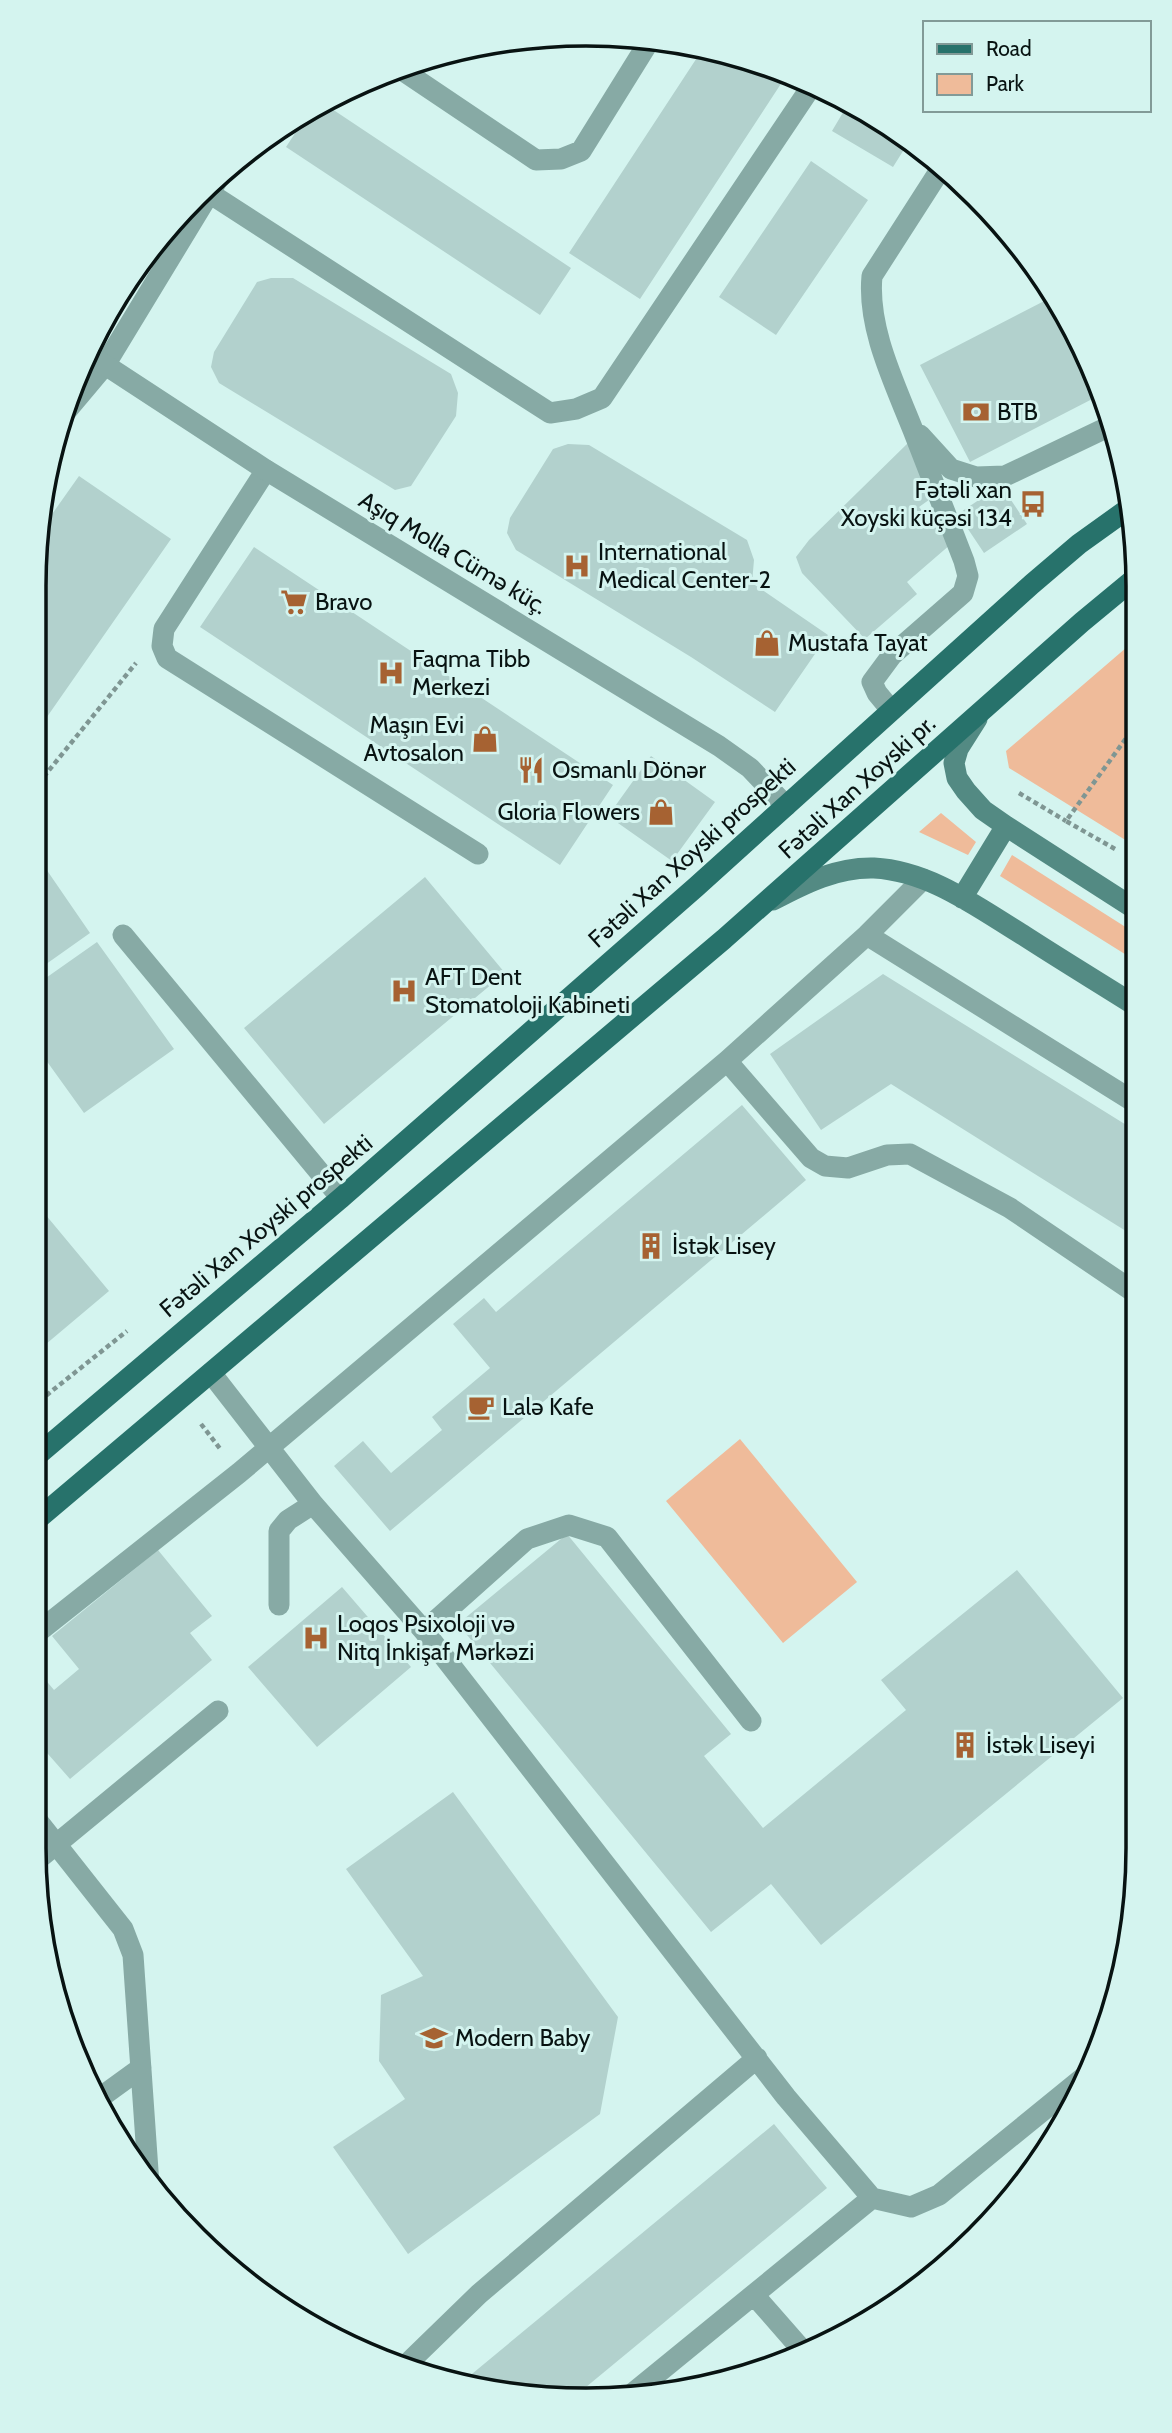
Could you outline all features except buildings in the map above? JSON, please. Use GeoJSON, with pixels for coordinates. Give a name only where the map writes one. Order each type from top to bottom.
{"type":"FeatureCollection","features":[{"type":"Feature","properties":{"kind":"main road","name":"Fətəli Xan Xoyski prospekti"},"geometry":{"type":"LineString","coordinates":[[46,1448],[341,1198],[786,806],[1031,584],[1122,513]]}},
{"type":"Feature","properties":{"kind":"main road"},"geometry":{"type":"LineString","coordinates":[[1126,586],[983,710],[958,749],[954,763],[957,778],[983,810],[1126,903]]}},
{"type":"Feature","properties":{"kind":"main road","name":"Fətəli Xan Xoyski pr."},"geometry":{"type":"LineString","coordinates":[[765,904],[983,710]]}},
{"type":"Feature","properties":{"kind":"main road"},"geometry":{"type":"LineString","coordinates":[[962,898],[1006,826]]}},
{"type":"Feature","properties":{"kind":"main road"},"geometry":{"type":"LineString","coordinates":[[46,1512],[765,904],[808,882],[845,870],[873,868],[923,878],[962,898],[1126,1000]]}},
{"type":"Feature","properties":{"kind":"street"},"geometry":{"type":"LineString","coordinates":[[409,75],[536,160],[561,159],[581,151],[644,49]]}},
{"type":"Feature","properties":{"kind":"street"},"geometry":{"type":"LineString","coordinates":[[214,195],[550,413],[576,409],[602,398],[807,93]]}},
{"type":"Feature","properties":{"kind":"street"},"geometry":{"type":"LineString","coordinates":[[891,710],[877,693],[873,682],[878,671],[892,654],[963,593],[968,576],[882,347],[870,297],[872,276],[937,175]]}},
{"type":"Feature","properties":{"kind":"street"},"geometry":{"type":"LineString","coordinates":[[81,393],[105,365],[188,222]]}},
{"type":"Feature","properties":{"kind":"street","name":"Aşıq Molla Cümə küç."},"geometry":{"type":"LineString","coordinates":[[96,359],[266,470],[719,746],[751,768],[786,806]]}},
{"type":"Feature","properties":{"kind":"street"},"geometry":{"type":"LineString","coordinates":[[911,425],[951,469],[976,477],[1004,476],[1103,429]]}},
{"type":"Feature","properties":{"kind":"street"},"geometry":{"type":"LineString","coordinates":[[266,470],[164,629],[162,646],[167,658],[478,854]]}},
{"type":"Feature","properties":{"kind":"street"},"geometry":{"type":"LineString","coordinates":[[46,1626],[268,1448],[727,1061],[867,935],[923,878]]}},
{"type":"Feature","properties":{"kind":"street"},"geometry":{"type":"LineString","coordinates":[[123,935],[341,1198]]}},
{"type":"Feature","properties":{"kind":"street"},"geometry":{"type":"LineString","coordinates":[[867,935],[1126,1097]]}},
{"type":"Feature","properties":{"kind":"street"},"geometry":{"type":"LineString","coordinates":[[727,1061],[811,1158],[825,1166],[848,1168],[887,1154],[910,1154],[1010,1208],[1126,1287]]}},
{"type":"Feature","properties":{"kind":"street"},"geometry":{"type":"LineString","coordinates":[[211,1373],[313,1504],[424,1631],[786,2097],[872,2198],[911,2207],[939,2195],[1069,2089]]}},
{"type":"Feature","properties":{"kind":"street"},"geometry":{"type":"LineString","coordinates":[[279,1605],[279,1531],[288,1521],[313,1504]]}},
{"type":"Feature","properties":{"kind":"street"},"geometry":{"type":"LineString","coordinates":[[424,1631],[527,1539],[569,1525],[607,1537],[751,1721]]}},
{"type":"Feature","properties":{"kind":"street"},"geometry":{"type":"LineString","coordinates":[[46,1852],[218,1711]]}},
{"type":"Feature","properties":{"kind":"street"},"geometry":{"type":"LineString","coordinates":[[46,1831],[123,1929],[133,1955],[147,2162]]}},
{"type":"Feature","properties":{"kind":"street"},"geometry":{"type":"LineString","coordinates":[[412,2359],[479,2294],[757,2058]]}},
{"type":"Feature","properties":{"kind":"street"},"geometry":{"type":"LineString","coordinates":[[105,2094],[141,2068]]}},
{"type":"Feature","properties":{"kind":"street"},"geometry":{"type":"LineString","coordinates":[[644,2384],[872,2198]]}},
{"type":"Feature","properties":{"kind":"street"},"geometry":{"type":"LineString","coordinates":[[754,2295],[797,2344]]}},
{"type":"Feature","properties":{"kind":"path"},"geometry":{"type":"LineString","coordinates":[[46,774],[145,652],[162,646]]}},
{"type":"Feature","properties":{"kind":"path"},"geometry":{"type":"LineString","coordinates":[[1066,821],[1126,738]]}},
{"type":"Feature","properties":{"kind":"path"},"geometry":{"type":"LineString","coordinates":[[1010,788],[1115,849]]}},
{"type":"Feature","properties":{"kind":"path"},"geometry":{"type":"LineString","coordinates":[[46,1396],[127,1331]]}},
{"type":"Feature","properties":{"kind":"green space"},"geometry":{"type":"Polygon","coordinates":[[[1126,648],[1126,840],[1009,768],[1006,751],[1126,648]]]}},
{"type":"Feature","properties":{"kind":"green space"},"geometry":{"type":"Polygon","coordinates":[[[941,813],[976,842],[968,855],[919,832],[941,813]]]}},
{"type":"Feature","properties":{"kind":"green space"},"geometry":{"type":"Polygon","coordinates":[[[1012,855],[1126,927],[1126,955],[1000,876],[1012,855]]]}},
{"type":"Feature","properties":{"kind":"green space"},"geometry":{"type":"Polygon","coordinates":[[[740,1439],[857,1582],[783,1643],[666,1501],[740,1439]]]}},
{"type":"Feature","properties":{"kind":"place","name":"BTB"},"geometry":{"type":"Point","coordinates":[976,412]}},
{"type":"Feature","properties":{"kind":"place","name":"Fətəli xan Xoyski küçəsi 134"},"geometry":{"type":"Point","coordinates":[1033,504]}},
{"type":"Feature","properties":{"kind":"place","name":"International Medical Center-2"},"geometry":{"type":"Point","coordinates":[577,566]}},
{"type":"Feature","properties":{"kind":"place","name":"Bravo"},"geometry":{"type":"Point","coordinates":[294,602]}},
{"type":"Feature","properties":{"kind":"place","name":"Mustafa Tayat"},"geometry":{"type":"Point","coordinates":[767,643]}},
{"type":"Feature","properties":{"kind":"place","name":"Faqma Tibb Merkezi"},"geometry":{"type":"Point","coordinates":[391,673]}},
{"type":"Feature","properties":{"kind":"place","name":"Maşın Evi Avtosalon"},"geometry":{"type":"Point","coordinates":[485,739]}},
{"type":"Feature","properties":{"kind":"place","name":"Osmanlı Dönər"},"geometry":{"type":"Point","coordinates":[531,770]}},
{"type":"Feature","properties":{"kind":"place","name":"Gloria Flowers"},"geometry":{"type":"Point","coordinates":[661,812]}},
{"type":"Feature","properties":{"kind":"place","name":"AFT Dent Stomatoloji Kabineti"},"geometry":{"type":"Point","coordinates":[404,991]}},
{"type":"Feature","properties":{"kind":"place","name":"İstək Lisey"},"geometry":{"type":"Point","coordinates":[651,1246]}},
{"type":"Feature","properties":{"kind":"place","name":"Lalə Kafe"},"geometry":{"type":"Point","coordinates":[481,1407]}},
{"type":"Feature","properties":{"kind":"place","name":"Loqos Psixoloji və Nitq İnkişaf Mərkəzi"},"geometry":{"type":"Point","coordinates":[316,1638]}},
{"type":"Feature","properties":{"kind":"place","name":"İstək Liseyi"},"geometry":{"type":"Point","coordinates":[965,1745]}},
{"type":"Feature","properties":{"kind":"place","name":"Modern Baby"},"geometry":{"type":"Point","coordinates":[434,2038]}}]}
